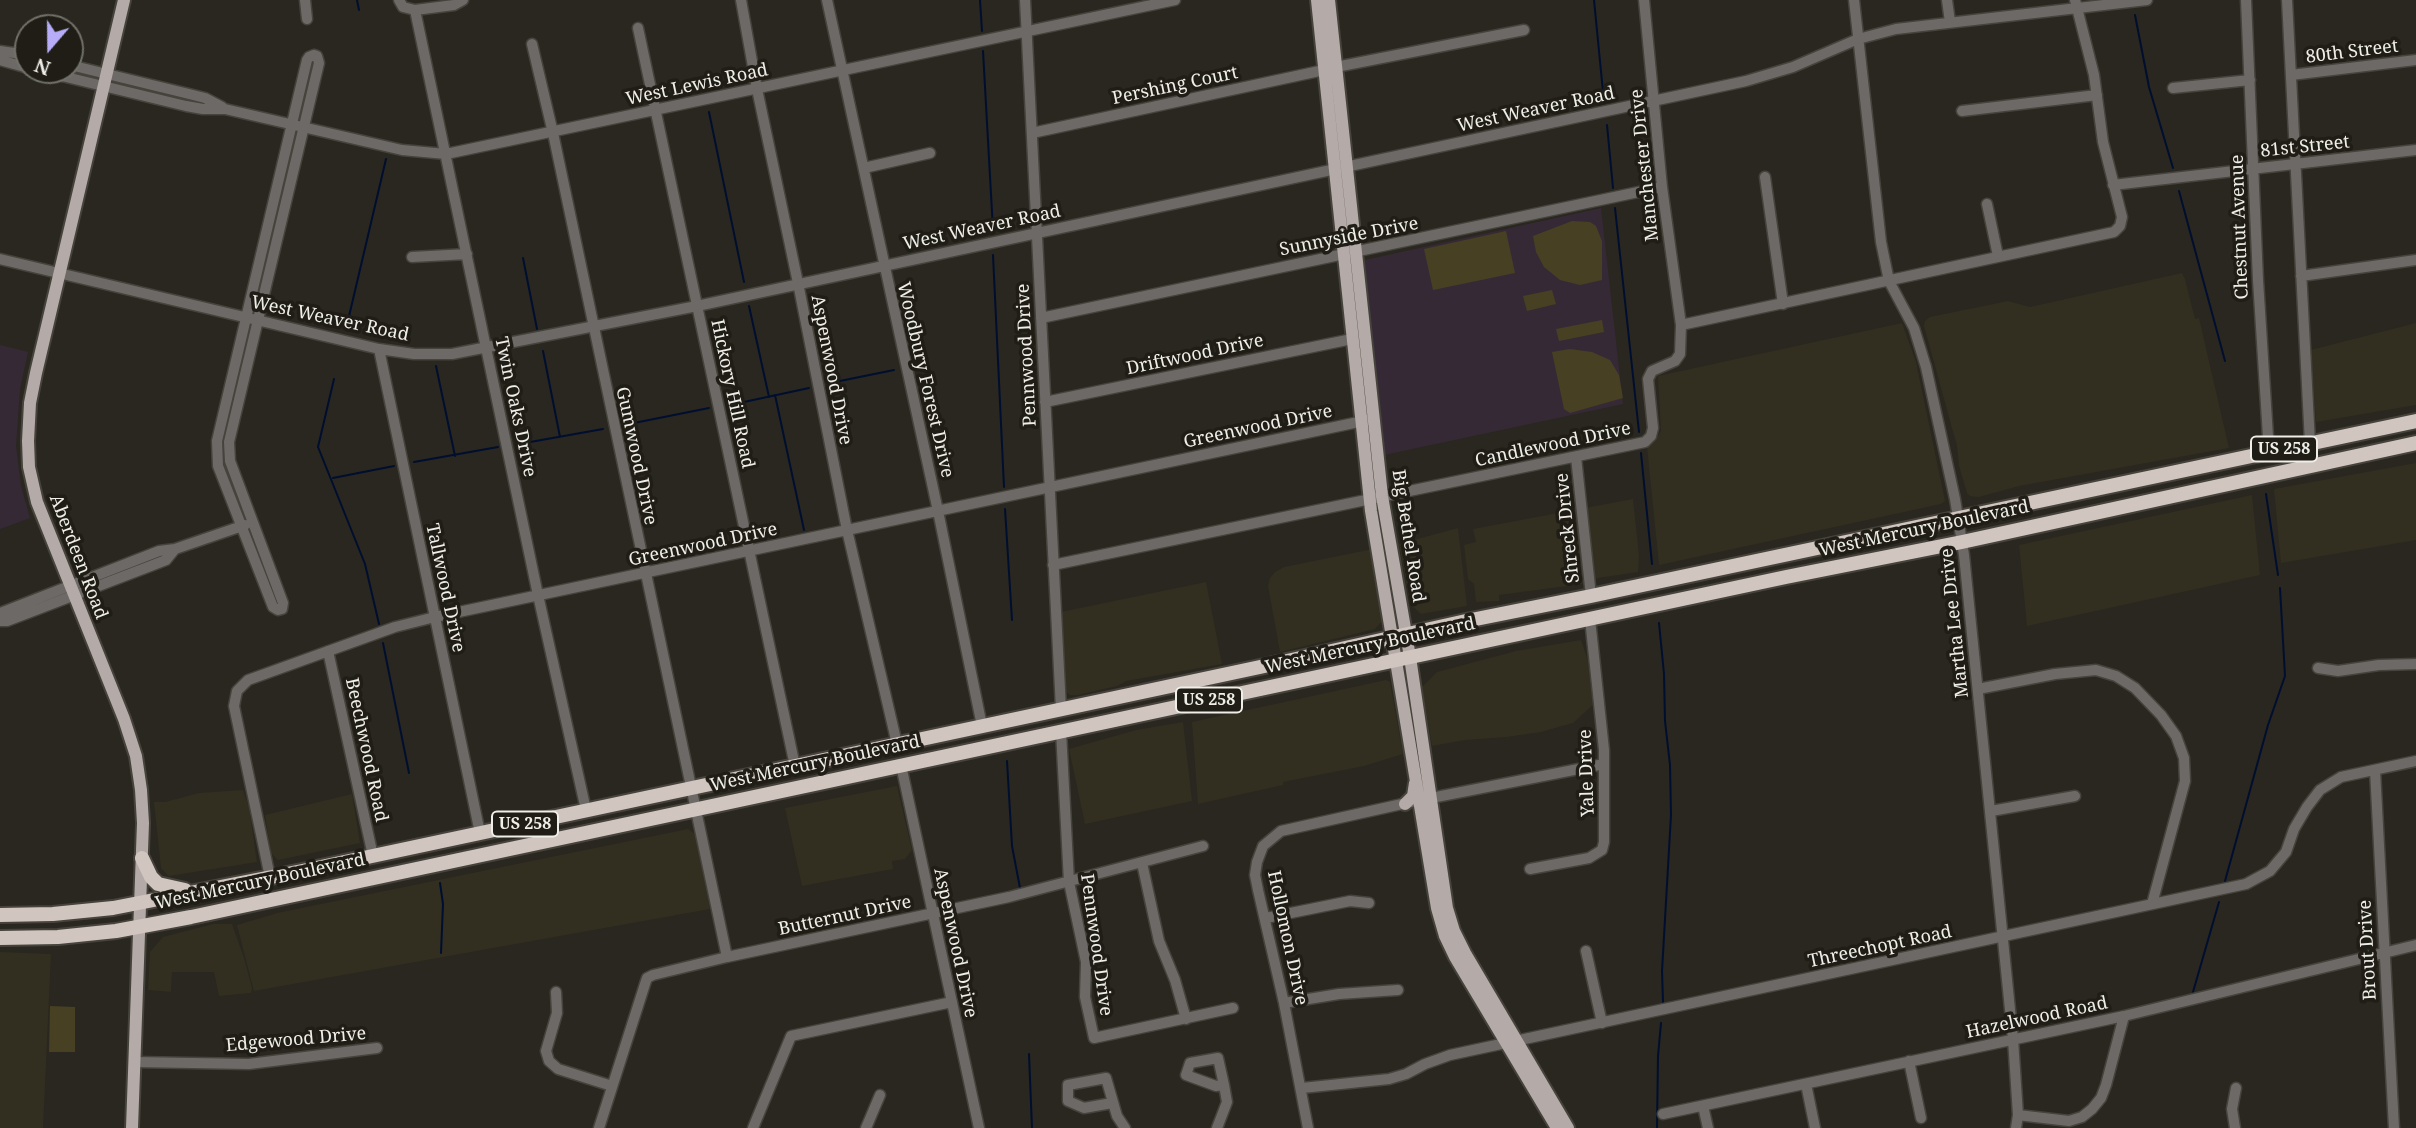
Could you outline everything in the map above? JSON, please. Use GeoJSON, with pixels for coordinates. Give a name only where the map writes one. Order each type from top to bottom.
{"type":"FeatureCollection","features":[{"type":"Feature","properties":{"kind":"highway","name":"West Mercury Boulevard"},"geometry":{"type":"LineString","coordinates":[[0,915],[76,912],[140,904],[2416,421]]}},
{"type":"Feature","properties":{"kind":"highway"},"geometry":{"type":"LineString","coordinates":[[2323,463],[2321,456],[2326,449],[2353,444],[2382,428]]}},
{"type":"Feature","properties":{"kind":"highway"},"geometry":{"type":"LineString","coordinates":[[2252,478],[2271,465],[2305,456],[2310,443]]}},
{"type":"Feature","properties":{"kind":"highway","name":"West Mercury Boulevard"},"geometry":{"type":"LineString","coordinates":[[0,938],[58,937],[139,927],[1962,542],[2416,443]]}},
{"type":"Feature","properties":{"kind":"highway"},"geometry":{"type":"LineString","coordinates":[[142,858],[149,874],[158,884],[197,892]]}},
{"type":"Feature","properties":{"kind":"main road","name":"Aberdeen Road"},"geometry":{"type":"LineString","coordinates":[[124,0],[32,394],[27,441],[29,467],[37,502],[124,719],[136,756],[142,800],[142,858],[132,1128]]}},
{"type":"Feature","properties":{"kind":"main road","name":"Big Bethel Road"},"geometry":{"type":"LineString","coordinates":[[1317,0],[1330,69],[1376,497],[1425,799],[1435,898],[1442,928],[1455,957],[1568,1128]]}},
{"type":"Feature","properties":{"kind":"main road","name":"Big Bethel Road"},"geometry":{"type":"LineString","coordinates":[[1329,0],[1330,69]]}},
{"type":"Feature","properties":{"kind":"main road","name":"Big Bethel Road"},"geometry":{"type":"LineString","coordinates":[[1350,252],[1352,339],[1367,420]]}},
{"type":"Feature","properties":{"kind":"main road","name":"Big Bethel Road"},"geometry":{"type":"LineString","coordinates":[[1403,659],[1415,776],[1425,799]]}},
{"type":"Feature","properties":{"kind":"main road"},"geometry":{"type":"LineString","coordinates":[[1405,804],[1413,796],[1415,776]]}},
{"type":"Feature","properties":{"kind":"main road","name":"Big Bethel Road"},"geometry":{"type":"LineString","coordinates":[[1511,1042],[1557,1128]]}},
{"type":"Feature","properties":{"kind":"street"},"geometry":{"type":"LineString","coordinates":[[305,0],[307,19]]}},
{"type":"Feature","properties":{"kind":"street"},"geometry":{"type":"LineString","coordinates":[[399,0],[403,7],[415,10],[454,5],[463,0]]}},
{"type":"Feature","properties":{"kind":"street","name":"Aspenwood Drive"},"geometry":{"type":"LineString","coordinates":[[741,0],[847,530],[897,744]]}},
{"type":"Feature","properties":{"kind":"street","name":"Woodbury Forest Drive"},"geometry":{"type":"LineString","coordinates":[[827,0],[982,726]]}},
{"type":"Feature","properties":{"kind":"street","name":"Pennwood Drive"},"geometry":{"type":"LineString","coordinates":[[1025,0],[1061,709]]}},
{"type":"Feature","properties":{"kind":"street","name":"West Lewis Road"},"geometry":{"type":"LineString","coordinates":[[105,80],[205,98],[225,109],[402,150],[446,155],[1175,0]]}},
{"type":"Feature","properties":{"kind":"street","name":"Manchester Drive"},"geometry":{"type":"LineString","coordinates":[[1644,0],[1662,187],[1681,325]]}},
{"type":"Feature","properties":{"kind":"street","name":"Martha Lee Drive"},"geometry":{"type":"LineString","coordinates":[[1854,0],[1881,242],[1889,281],[1914,328],[1926,367],[1959,518],[1979,689],[2013,1039],[2017,1128]]}},
{"type":"Feature","properties":{"kind":"street"},"geometry":{"type":"LineString","coordinates":[[1947,0],[1950,22]]}},
{"type":"Feature","properties":{"kind":"street","name":"West Weaver Road"},"geometry":{"type":"LineString","coordinates":[[0,259],[379,349],[414,354],[452,354],[697,306],[1654,101],[1776,73],[1858,39],[1904,28],[2076,4],[2147,0]]}},
{"type":"Feature","properties":{"kind":"street","name":"Chestnut Avenue"},"geometry":{"type":"LineString","coordinates":[[2246,0],[2269,452]]}},
{"type":"Feature","properties":{"kind":"street"},"geometry":{"type":"LineString","coordinates":[[2287,0],[2310,443]]}},
{"type":"Feature","properties":{"kind":"street"},"geometry":{"type":"LineString","coordinates":[[1681,325],[2114,233],[2120,226],[2122,217],[2103,142],[2094,75],[2076,4]]}},
{"type":"Feature","properties":{"kind":"street","name":"Twin Oaks Drive"},"geometry":{"type":"LineString","coordinates":[[415,10],[538,596],[586,810]]}},
{"type":"Feature","properties":{"kind":"street","name":"Hickory Hill Road"},"geometry":{"type":"LineString","coordinates":[[638,28],[795,766]]}},
{"type":"Feature","properties":{"kind":"street","name":"Pershing Court"},"geometry":{"type":"LineString","coordinates":[[1032,133],[1524,30]]}},
{"type":"Feature","properties":{"kind":"street","name":"Gumwood Drive"},"geometry":{"type":"LineString","coordinates":[[532,44],[727,957]]}},
{"type":"Feature","properties":{"kind":"street"},"geometry":{"type":"LineString","coordinates":[[303,127],[252,318],[217,442],[216,454],[218,466],[273,607],[280,610],[283,603],[228,452],[252,318],[292,125],[307,60],[314,55],[319,63],[303,127]]}},
{"type":"Feature","properties":{"kind":"street","name":"80th Street"},"geometry":{"type":"LineString","coordinates":[[2291,75],[2416,60]]}},
{"type":"Feature","properties":{"kind":"street"},"geometry":{"type":"LineString","coordinates":[[84,71],[105,80]]}},
{"type":"Feature","properties":{"kind":"street"},"geometry":{"type":"LineString","coordinates":[[84,77],[105,80]]}},
{"type":"Feature","properties":{"kind":"street"},"geometry":{"type":"LineString","coordinates":[[2173,88],[2250,80]]}},
{"type":"Feature","properties":{"kind":"street"},"geometry":{"type":"LineString","coordinates":[[1962,111],[2097,95]]}},
{"type":"Feature","properties":{"kind":"street","name":"81st Street"},"geometry":{"type":"LineString","coordinates":[[2113,185],[2416,150]]}},
{"type":"Feature","properties":{"kind":"street"},"geometry":{"type":"LineString","coordinates":[[864,167],[930,153]]}},
{"type":"Feature","properties":{"kind":"street"},"geometry":{"type":"LineString","coordinates":[[1765,177],[1783,304]]}},
{"type":"Feature","properties":{"kind":"street","name":"Sunnyside Drive"},"geometry":{"type":"LineString","coordinates":[[1041,318],[1662,187]]}},
{"type":"Feature","properties":{"kind":"street"},"geometry":{"type":"LineString","coordinates":[[1987,204],[1997,256]]}},
{"type":"Feature","properties":{"kind":"street"},"geometry":{"type":"LineString","coordinates":[[412,257],[467,254]]}},
{"type":"Feature","properties":{"kind":"street"},"geometry":{"type":"LineString","coordinates":[[2301,276],[2416,260]]}},
{"type":"Feature","properties":{"kind":"street","name":"Candlewood Drive"},"geometry":{"type":"LineString","coordinates":[[1053,565],[1645,442],[1651,436],[1653,428],[1648,379],[1653,371],[1675,361],[1680,354],[1681,325]]}},
{"type":"Feature","properties":{"kind":"street","name":"Driftwood Drive"},"geometry":{"type":"LineString","coordinates":[[1045,402],[1352,339]]}},
{"type":"Feature","properties":{"kind":"street","name":"Tallwood Drive"},"geometry":{"type":"LineString","coordinates":[[379,349],[480,833]]}},
{"type":"Feature","properties":{"kind":"street","name":"Greenwood Drive"},"geometry":{"type":"LineString","coordinates":[[270,877],[235,711],[235,696],[240,686],[248,680],[395,628],[435,617],[1367,420]]}},
{"type":"Feature","properties":{"kind":"street","name":"Shreck Drive"},"geometry":{"type":"LineString","coordinates":[[1576,457],[1591,596]]}},
{"type":"Feature","properties":{"kind":"street"},"geometry":{"type":"LineString","coordinates":[[0,621],[7,621],[159,551],[175,549],[253,522]]}},
{"type":"Feature","properties":{"kind":"street"},"geometry":{"type":"LineString","coordinates":[[0,613],[72,590]]}},
{"type":"Feature","properties":{"kind":"street","name":"Yale Drive"},"geometry":{"type":"LineString","coordinates":[[1530,869],[1589,858],[1602,850],[1604,842],[1604,764],[1590,619]]}},
{"type":"Feature","properties":{"kind":"street","name":"Beechwood Road"},"geometry":{"type":"LineString","coordinates":[[328,651],[373,856]]}},
{"type":"Feature","properties":{"kind":"street"},"geometry":{"type":"LineString","coordinates":[[2318,668],[2338,671],[2379,665],[2416,664]]}},
{"type":"Feature","properties":{"kind":"street"},"geometry":{"type":"LineString","coordinates":[[1979,689],[2056,674],[2096,670],[2116,676],[2135,688],[2161,715],[2176,736],[2185,758],[2185,781],[2152,904]]}},
{"type":"Feature","properties":{"kind":"street","name":"Pennwood Drive"},"geometry":{"type":"LineString","coordinates":[[1061,732],[1069,882],[1086,962],[1085,998],[1094,1038],[1186,1019]]}},
{"type":"Feature","properties":{"kind":"street","name":"Threechopt Road"},"geometry":{"type":"LineString","coordinates":[[1302,1088],[1389,1079],[1450,1055],[2246,884],[2270,871],[2286,852],[2306,807],[2320,790],[2341,777],[2416,761]]}},
{"type":"Feature","properties":{"kind":"street"},"geometry":{"type":"LineString","coordinates":[[1425,799],[1604,764]]}},
{"type":"Feature","properties":{"kind":"street","name":"Aspenwood Drive"},"geometry":{"type":"LineString","coordinates":[[901,765],[979,1128]]}},
{"type":"Feature","properties":{"kind":"street","name":"Brout Drive"},"geometry":{"type":"LineString","coordinates":[[2375,770],[2394,1128]]}},
{"type":"Feature","properties":{"kind":"street"},"geometry":{"type":"LineString","coordinates":[[1991,811],[2075,796]]}},
{"type":"Feature","properties":{"kind":"street","name":"Hollomon Drive"},"geometry":{"type":"LineString","coordinates":[[1308,1128],[1302,1088],[1255,876],[1256,862],[1263,846],[1281,831],[1425,799]]}},
{"type":"Feature","properties":{"kind":"street","name":"Butternut Drive"},"geometry":{"type":"LineString","coordinates":[[599,1128],[647,978],[727,957],[1069,882],[1203,846]]}},
{"type":"Feature","properties":{"kind":"street"},"geometry":{"type":"LineString","coordinates":[[1142,863],[1160,942],[1186,1019],[1233,1008]]}},
{"type":"Feature","properties":{"kind":"street"},"geometry":{"type":"LineString","coordinates":[[1266,918],[1350,901],[1369,904]]}},
{"type":"Feature","properties":{"kind":"street","name":"Hazelwood Road"},"geometry":{"type":"LineString","coordinates":[[1663,1114],[2124,1016],[2416,945]]}},
{"type":"Feature","properties":{"kind":"street"},"geometry":{"type":"LineString","coordinates":[[1586,951],[1602,1023]]}},
{"type":"Feature","properties":{"kind":"street"},"geometry":{"type":"LineString","coordinates":[[1284,1003],[1339,994],[1398,990]]}},
{"type":"Feature","properties":{"kind":"street"},"geometry":{"type":"LineString","coordinates":[[556,992],[557,1013],[546,1051],[549,1061],[558,1069],[612,1086]]}},
{"type":"Feature","properties":{"kind":"street"},"geometry":{"type":"LineString","coordinates":[[753,1128],[791,1036],[952,1002]]}},
{"type":"Feature","properties":{"kind":"street"},"geometry":{"type":"LineString","coordinates":[[2018,1115],[2068,1121],[2092,1109],[2106,1086],[2124,1016]]}},
{"type":"Feature","properties":{"kind":"street","name":"Edgewood Drive"},"geometry":{"type":"LineString","coordinates":[[135,1062],[249,1064],[377,1048]]}},
{"type":"Feature","properties":{"kind":"street"},"geometry":{"type":"LineString","coordinates":[[1909,1061],[1921,1118]]}},
{"type":"Feature","properties":{"kind":"street"},"geometry":{"type":"LineString","coordinates":[[1112,1103],[1084,1108],[1068,1101],[1068,1086],[1106,1078],[1117,1116],[1128,1127]]}},
{"type":"Feature","properties":{"kind":"street"},"geometry":{"type":"LineString","coordinates":[[1806,1084],[1815,1128]]}},
{"type":"Feature","properties":{"kind":"street"},"geometry":{"type":"LineString","coordinates":[[1217,1128],[1227,1102],[1224,1085]]}},
{"type":"Feature","properties":{"kind":"street"},"geometry":{"type":"LineString","coordinates":[[2235,1128],[2232,1109],[2236,1088]]}},
{"type":"Feature","properties":{"kind":"street"},"geometry":{"type":"LineString","coordinates":[[866,1128],[880,1095]]}},
{"type":"Feature","properties":{"kind":"street"},"geometry":{"type":"LineString","coordinates":[[1703,1106],[1708,1128]]}},
{"type":"Feature","properties":{"kind":"shaded area"},"geometry":{"type":"Polygon","coordinates":[[[1601,208],[1623,404],[1384,455],[1365,260],[1601,208]]]}},
{"type":"Feature","properties":{"kind":"shaded area"},"geometry":{"type":"Polygon","coordinates":[[[1572,221],[1590,222],[1596,226],[1602,241],[1602,280],[1580,285],[1560,280],[1544,267],[1536,252],[1533,236],[1572,221]]]}},
{"type":"Feature","properties":{"kind":"shaded area"},"geometry":{"type":"Polygon","coordinates":[[[1506,231],[1515,273],[1433,290],[1424,249],[1506,231]]]}},
{"type":"Feature","properties":{"kind":"shaded area"},"geometry":{"type":"Polygon","coordinates":[[[2182,273],[2195,319],[2199,318],[2229,448],[2019,486],[1979,497],[1970,496],[1959,466],[1957,446],[1924,326],[1925,321],[1930,317],[2008,301],[2030,307],[2182,273]]]}},
{"type":"Feature","properties":{"kind":"shaded area"},"geometry":{"type":"Polygon","coordinates":[[[1552,290],[1556,304],[1527,311],[1523,296],[1552,290]]]}},
{"type":"Feature","properties":{"kind":"shaded area"},"geometry":{"type":"Polygon","coordinates":[[[1602,320],[1604,332],[1559,341],[1556,329],[1602,320]]]}},
{"type":"Feature","properties":{"kind":"shaded area"},"geometry":{"type":"Polygon","coordinates":[[[1902,323],[1916,362],[1945,501],[1659,565],[1647,447],[1661,431],[1658,376],[1902,323]]]}},
{"type":"Feature","properties":{"kind":"shaded area"},"geometry":{"type":"Polygon","coordinates":[[[2416,323],[2416,405],[2316,422],[2311,350],[2416,323]]]}},
{"type":"Feature","properties":{"kind":"shaded area"},"geometry":{"type":"Polygon","coordinates":[[[0,345],[28,352],[20,389],[16,446],[21,486],[30,518],[0,529],[0,345]]]}},
{"type":"Feature","properties":{"kind":"shaded area"},"geometry":{"type":"Polygon","coordinates":[[[1570,349],[1592,352],[1610,360],[1619,375],[1623,398],[1570,413],[1564,409],[1552,352],[1570,349]]]}},
{"type":"Feature","properties":{"kind":"shaded area"},"geometry":{"type":"Polygon","coordinates":[[[2416,463],[2416,540],[2281,563],[2274,489],[2416,463]]]}},
{"type":"Feature","properties":{"kind":"shaded area"},"geometry":{"type":"Polygon","coordinates":[[[2252,495],[2260,575],[2027,626],[2019,545],[2252,495]]]}},
{"type":"Feature","properties":{"kind":"shaded area"},"geometry":{"type":"Polygon","coordinates":[[[1633,499],[1639,555],[1638,572],[1598,578],[1582,584],[1499,595],[1499,601],[1476,602],[1474,584],[1468,579],[1464,545],[1476,542],[1473,529],[1633,499]]]}},
{"type":"Feature","properties":{"kind":"shaded area"},"geometry":{"type":"Polygon","coordinates":[[[1458,528],[1467,606],[1421,614],[1410,604],[1399,544],[1458,528]]]}},
{"type":"Feature","properties":{"kind":"shaded area"},"geometry":{"type":"Polygon","coordinates":[[[1373,549],[1383,620],[1375,629],[1280,652],[1268,586],[1275,572],[1284,567],[1373,549]]]}},
{"type":"Feature","properties":{"kind":"shaded area"},"geometry":{"type":"Polygon","coordinates":[[[1206,582],[1222,664],[1126,681],[1117,686],[1078,695],[1066,692],[1061,612],[1206,582]]]}},
{"type":"Feature","properties":{"kind":"shaded area"},"geometry":{"type":"Polygon","coordinates":[[[1581,640],[1588,661],[1593,705],[1573,723],[1541,732],[1432,746],[1422,687],[1437,672],[1516,651],[1581,640]]]}},
{"type":"Feature","properties":{"kind":"shaded area"},"geometry":{"type":"Polygon","coordinates":[[[1386,680],[1390,682],[1403,754],[1364,766],[1283,782],[1283,785],[1198,804],[1192,722],[1386,680]]]}},
{"type":"Feature","properties":{"kind":"shaded area"},"geometry":{"type":"Polygon","coordinates":[[[1183,722],[1192,801],[1085,824],[1069,749],[1136,730],[1183,722]]]}},
{"type":"Feature","properties":{"kind":"shaded area"},"geometry":{"type":"Polygon","coordinates":[[[897,786],[912,850],[905,859],[892,861],[893,869],[802,886],[785,808],[897,786]]]}},
{"type":"Feature","properties":{"kind":"shaded area"},"geometry":{"type":"Polygon","coordinates":[[[243,790],[249,807],[257,862],[169,876],[161,868],[154,802],[165,802],[199,793],[243,790]]]}},
{"type":"Feature","properties":{"kind":"shaded area"},"geometry":{"type":"Polygon","coordinates":[[[352,794],[360,843],[278,860],[271,853],[265,815],[352,794]]]}},
{"type":"Feature","properties":{"kind":"shaded area"},"geometry":{"type":"Polygon","coordinates":[[[688,829],[695,834],[710,909],[254,991],[237,925],[277,913],[688,829]]]}},
{"type":"Feature","properties":{"kind":"shaded area"},"geometry":{"type":"Polygon","coordinates":[[[213,924],[232,924],[244,958],[251,993],[219,996],[214,972],[172,972],[171,992],[148,990],[150,952],[163,937],[213,924]]]}},
{"type":"Feature","properties":{"kind":"shaded area"},"geometry":{"type":"Polygon","coordinates":[[[0,952],[51,954],[43,1128],[0,1128],[0,952]]]}},
{"type":"Feature","properties":{"kind":"shaded area"},"geometry":{"type":"Polygon","coordinates":[[[50,1006],[75,1007],[75,1052],[49,1052],[50,1006]]]}},
{"type":"Feature","properties":{"kind":"waterway"},"geometry":{"type":"LineString","coordinates":[[357,0],[359,10]]}},
{"type":"Feature","properties":{"kind":"waterway"},"geometry":{"type":"LineString","coordinates":[[980,0],[982,31]]}},
{"type":"Feature","properties":{"kind":"waterway"},"geometry":{"type":"LineString","coordinates":[[1594,0],[1604,102]]}},
{"type":"Feature","properties":{"kind":"waterway"},"geometry":{"type":"LineString","coordinates":[[2135,15],[2149,87],[2173,168]]}},
{"type":"Feature","properties":{"kind":"waterway"},"geometry":{"type":"LineString","coordinates":[[983,51],[993,230]]}},
{"type":"Feature","properties":{"kind":"waterway"},"geometry":{"type":"LineString","coordinates":[[709,112],[744,282]]}},
{"type":"Feature","properties":{"kind":"waterway"},"geometry":{"type":"LineString","coordinates":[[1607,125],[1613,188]]}},
{"type":"Feature","properties":{"kind":"waterway"},"geometry":{"type":"LineString","coordinates":[[346,329],[386,159]]}},
{"type":"Feature","properties":{"kind":"waterway"},"geometry":{"type":"LineString","coordinates":[[2179,191],[2225,361]]}},
{"type":"Feature","properties":{"kind":"waterway"},"geometry":{"type":"LineString","coordinates":[[1615,208],[1639,432]]}},
{"type":"Feature","properties":{"kind":"waterway"},"geometry":{"type":"LineString","coordinates":[[993,255],[1004,487]]}},
{"type":"Feature","properties":{"kind":"waterway"},"geometry":{"type":"LineString","coordinates":[[523,258],[537,329]]}},
{"type":"Feature","properties":{"kind":"waterway"},"geometry":{"type":"LineString","coordinates":[[749,306],[769,397]]}},
{"type":"Feature","properties":{"kind":"waterway"},"geometry":{"type":"LineString","coordinates":[[543,351],[560,437]]}},
{"type":"Feature","properties":{"kind":"waterway"},"geometry":{"type":"LineString","coordinates":[[436,366],[455,456]]}},
{"type":"Feature","properties":{"kind":"waterway"},"geometry":{"type":"LineString","coordinates":[[830,383],[894,370]]}},
{"type":"Feature","properties":{"kind":"waterway"},"geometry":{"type":"LineString","coordinates":[[334,379],[318,447],[365,564],[379,624]]}},
{"type":"Feature","properties":{"kind":"waterway"},"geometry":{"type":"LineString","coordinates":[[730,405],[809,388]]}},
{"type":"Feature","properties":{"kind":"waterway"},"geometry":{"type":"LineString","coordinates":[[775,395],[804,530]]}},
{"type":"Feature","properties":{"kind":"waterway"},"geometry":{"type":"LineString","coordinates":[[624,425],[709,408]]}},
{"type":"Feature","properties":{"kind":"waterway"},"geometry":{"type":"LineString","coordinates":[[519,444],[603,429]]}},
{"type":"Feature","properties":{"kind":"waterway"},"geometry":{"type":"LineString","coordinates":[[414,462],[498,447]]}},
{"type":"Feature","properties":{"kind":"waterway"},"geometry":{"type":"LineString","coordinates":[[1641,453],[1652,564]]}},
{"type":"Feature","properties":{"kind":"waterway"},"geometry":{"type":"LineString","coordinates":[[333,478],[394,466]]}},
{"type":"Feature","properties":{"kind":"waterway"},"geometry":{"type":"LineString","coordinates":[[2266,494],[2278,575]]}},
{"type":"Feature","properties":{"kind":"waterway"},"geometry":{"type":"LineString","coordinates":[[1005,509],[1012,620]]}},
{"type":"Feature","properties":{"kind":"waterway"},"geometry":{"type":"LineString","coordinates":[[2225,881],[2268,725],[2285,676],[2280,588]]}},
{"type":"Feature","properties":{"kind":"waterway"},"geometry":{"type":"LineString","coordinates":[[1659,623],[1670,765],[1671,815],[1662,971],[1663,1002]]}},
{"type":"Feature","properties":{"kind":"waterway"},"geometry":{"type":"LineString","coordinates":[[383,643],[409,773]]}},
{"type":"Feature","properties":{"kind":"waterway"},"geometry":{"type":"LineString","coordinates":[[1007,761],[1012,846],[1020,888]]}},
{"type":"Feature","properties":{"kind":"waterway"},"geometry":{"type":"LineString","coordinates":[[440,883],[443,904],[441,953]]}},
{"type":"Feature","properties":{"kind":"waterway"},"geometry":{"type":"LineString","coordinates":[[2193,992],[2219,902]]}},
{"type":"Feature","properties":{"kind":"waterway"},"geometry":{"type":"LineString","coordinates":[[1657,1128],[1661,1023]]}},
{"type":"Feature","properties":{"kind":"waterway"},"geometry":{"type":"LineString","coordinates":[[1029,1054],[1032,1128]]}}]}
